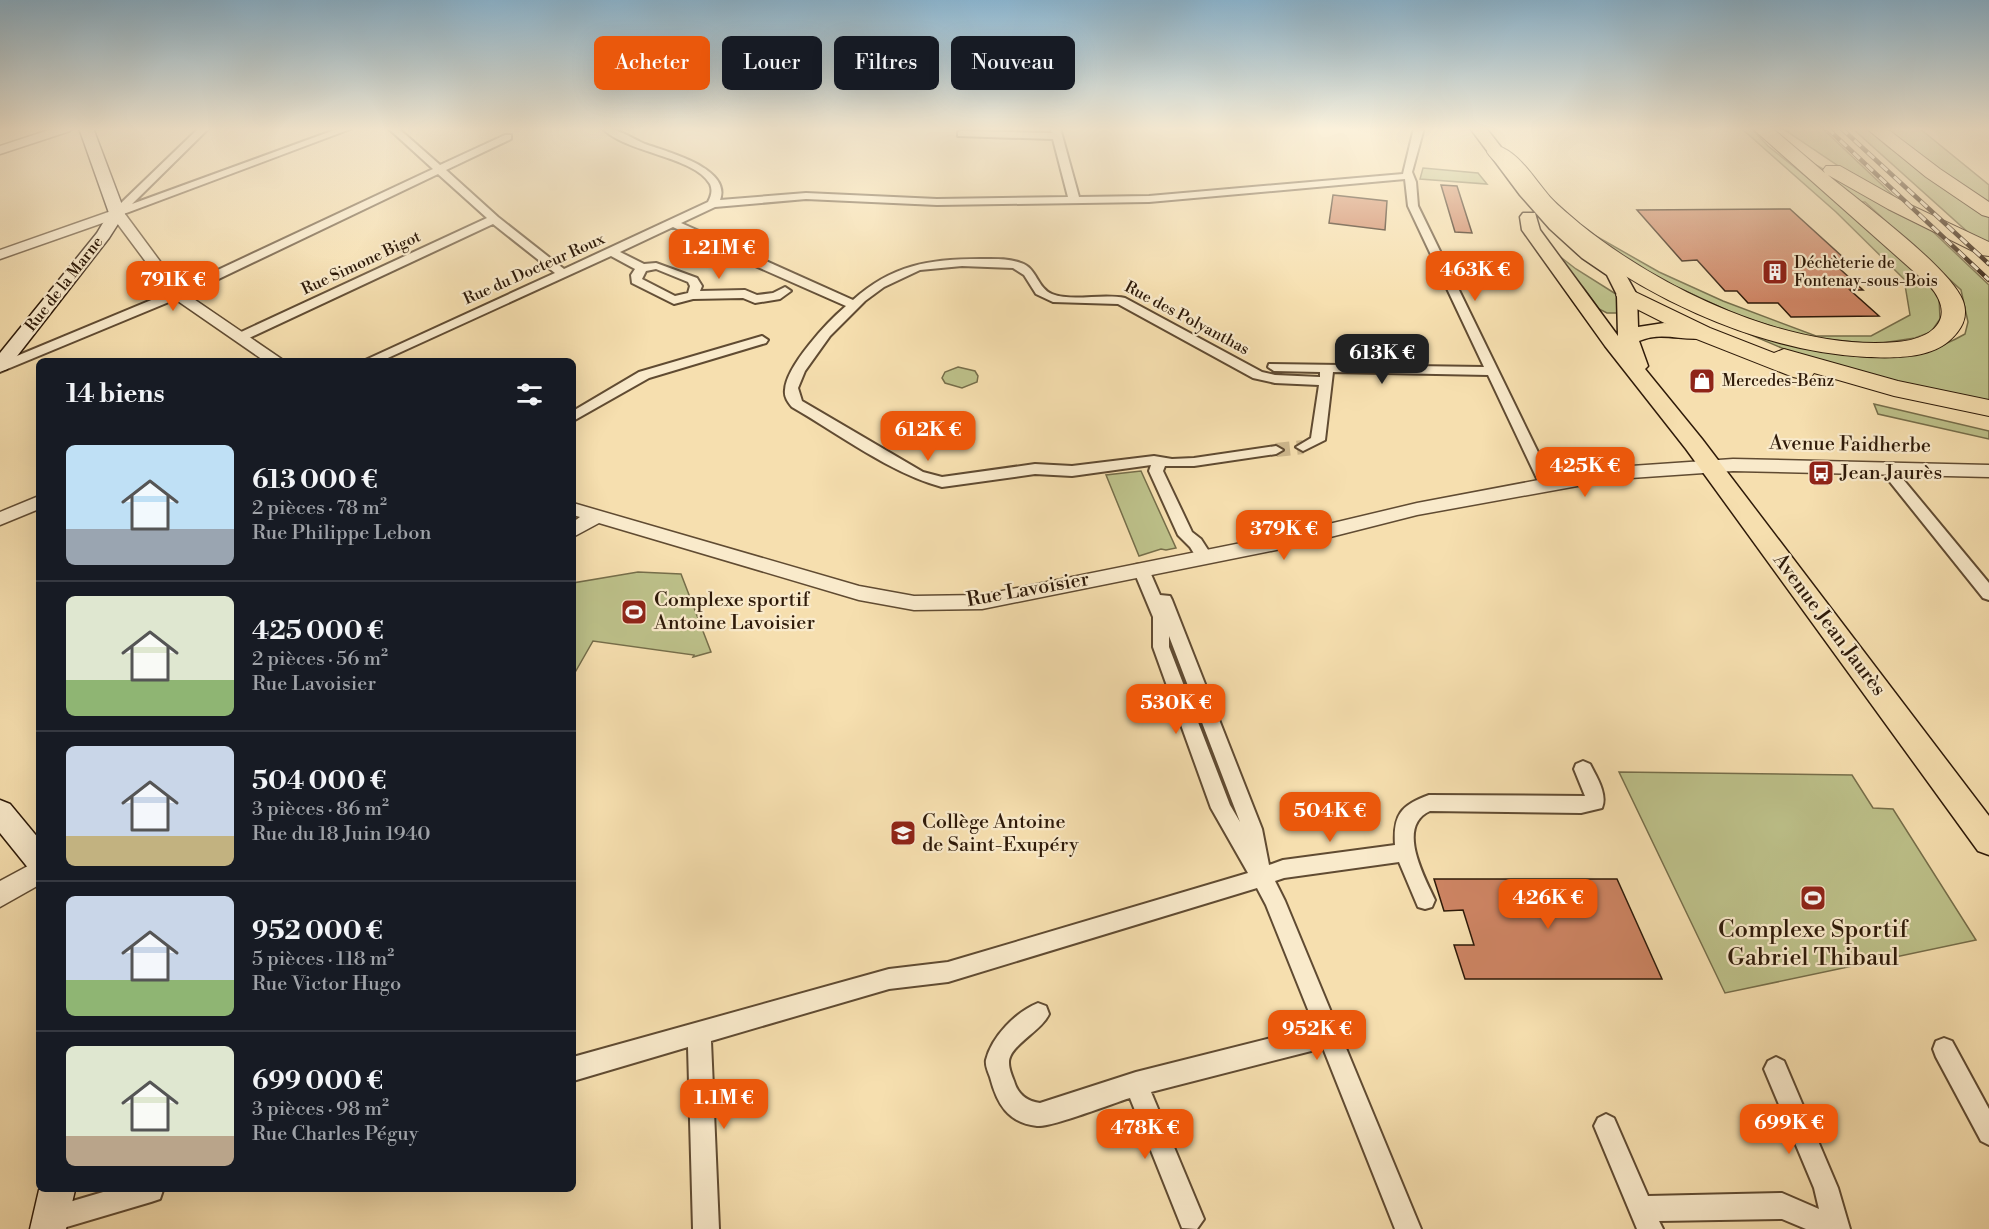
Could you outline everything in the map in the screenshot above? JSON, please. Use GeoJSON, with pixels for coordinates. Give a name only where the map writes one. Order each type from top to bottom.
{"type":"FeatureCollection","features":[{"type":"Feature","properties":{"kind":"highway"},"geometry":{"type":"LineString","coordinates":[[1531,185],[1554,212],[1593,243],[1677,293],[1747,325],[1795,340],[1866,351],[1895,350],[1928,344],[1946,332],[1953,321],[1954,305],[1944,287],[1924,267],[1828,185]]}},
{"type":"Feature","properties":{"kind":"highway"},"geometry":{"type":"LineString","coordinates":[[1859,185],[1989,250]]}},
{"type":"Feature","properties":{"kind":"highway"},"geometry":{"type":"LineString","coordinates":[[1951,185],[1989,211]]}},
{"type":"Feature","properties":{"kind":"highway"},"geometry":{"type":"LineString","coordinates":[[1615,272],[1700,320],[1782,355],[1894,388],[1989,408]]}},
{"type":"Feature","properties":{"kind":"highway"},"geometry":{"type":"LineString","coordinates":[[1628,304],[1786,367],[1840,385],[1989,420]]}},
{"type":"Feature","properties":{"kind":"main road"},"geometry":{"type":"LineString","coordinates":[[107,185],[117,213]]}},
{"type":"Feature","properties":{"kind":"main road"},"geometry":{"type":"LineString","coordinates":[[1505,185],[1528,217],[1561,252],[1628,304]]}},
{"type":"Feature","properties":{"kind":"main road"},"geometry":{"type":"LineString","coordinates":[[1523,185],[1556,225],[1589,254],[1615,272],[1628,304],[1628,338],[1640,375]]}},
{"type":"Feature","properties":{"kind":"main road","name":"Rue de la Marne"},"geometry":{"type":"LineString","coordinates":[[0,367],[103,235],[117,213]]}},
{"type":"Feature","properties":{"kind":"main road"},"geometry":{"type":"LineString","coordinates":[[1528,217],[1531,230],[1569,281],[1582,291],[1601,315],[1618,318],[1628,304]]}},
{"type":"Feature","properties":{"kind":"main road","name":"Avenue Jean Jaurès"},"geometry":{"type":"LineString","coordinates":[[1569,281],[1612,342],[1709,465],[1989,841]]}},
{"type":"Feature","properties":{"kind":"main road"},"geometry":{"type":"LineString","coordinates":[[1628,338],[1641,331],[1661,327],[1702,333]]}},
{"type":"Feature","properties":{"kind":"main road"},"geometry":{"type":"LineString","coordinates":[[0,812],[36,856]]}},
{"type":"Feature","properties":{"kind":"street","name":"Rue de la Marne"},"geometry":{"type":"LineString","coordinates":[[117,213],[145,185]]}},
{"type":"Feature","properties":{"kind":"street"},"geometry":{"type":"LineString","coordinates":[[0,255],[192,185]]}},
{"type":"Feature","properties":{"kind":"street"},"geometry":{"type":"LineString","coordinates":[[0,367],[177,294],[406,185]]}},
{"type":"Feature","properties":{"kind":"street"},"geometry":{"type":"LineString","coordinates":[[458,185],[494,219],[564,274]]}},
{"type":"Feature","properties":{"kind":"street"},"geometry":{"type":"LineString","coordinates":[[713,204],[717,197],[715,185]]}},
{"type":"Feature","properties":{"kind":"street"},"geometry":{"type":"LineString","coordinates":[[1070,185],[1074,199]]}},
{"type":"Feature","properties":{"kind":"street"},"geometry":{"type":"LineString","coordinates":[[713,204],[806,196],[937,202],[1210,195],[1311,185]]}},
{"type":"Feature","properties":{"kind":"street"},"geometry":{"type":"LineString","coordinates":[[1411,185],[1413,206],[1431,246],[1546,481]]}},
{"type":"Feature","properties":{"kind":"street","name":"Rue du Docteur Roux"},"geometry":{"type":"LineString","coordinates":[[376,358],[713,204]]}},
{"type":"Feature","properties":{"kind":"street"},"geometry":{"type":"LineString","coordinates":[[117,213],[177,294],[243,336],[273,358]]}},
{"type":"Feature","properties":{"kind":"street","name":"Rue Simone Bigot"},"geometry":{"type":"LineString","coordinates":[[243,336],[494,219]]}},
{"type":"Feature","properties":{"kind":"street"},"geometry":{"type":"LineString","coordinates":[[673,223],[739,255],[854,304]]}},
{"type":"Feature","properties":{"kind":"street"},"geometry":{"type":"LineString","coordinates":[[612,252],[642,268],[662,267],[693,280],[696,286],[693,295]]}},
{"type":"Feature","properties":{"kind":"street","name":"Rue des Polyanthas"},"geometry":{"type":"LineString","coordinates":[[1276,450],[1180,463],[1157,462],[1072,471],[1035,469],[952,481],[935,481],[918,475],[798,404],[792,397],[793,384],[819,340],[854,304],[893,279],[917,267],[930,265],[1014,264],[1027,270],[1047,296],[1062,299],[1103,298],[1121,301],[1258,375],[1275,378],[1326,375]]}},
{"type":"Feature","properties":{"kind":"street"},"geometry":{"type":"LineString","coordinates":[[642,268],[635,279],[639,284],[674,300],[693,295],[746,290],[755,299],[776,296],[785,291]]}},
{"type":"Feature","properties":{"kind":"street"},"geometry":{"type":"LineString","coordinates":[[576,415],[644,375],[762,340]]}},
{"type":"Feature","properties":{"kind":"street"},"geometry":{"type":"LineString","coordinates":[[1274,367],[1326,375],[1491,372]]}},
{"type":"Feature","properties":{"kind":"street"},"geometry":{"type":"LineString","coordinates":[[1303,447],[1318,440],[1326,375]]}},
{"type":"Feature","properties":{"kind":"street"},"geometry":{"type":"LineString","coordinates":[[1157,462],[1156,471],[1186,535],[1200,550]]}},
{"type":"Feature","properties":{"kind":"street","name":"Rue Lavoisier"},"geometry":{"type":"LineString","coordinates":[[576,510],[837,588],[904,602],[982,602],[1145,568],[1200,550],[1291,540],[1546,481],[1709,465]]}},
{"type":"Feature","properties":{"kind":"street","name":"Avenue Faidherbe"},"geometry":{"type":"LineString","coordinates":[[1709,465],[1989,471]]}},
{"type":"Feature","properties":{"kind":"street"},"geometry":{"type":"LineString","coordinates":[[1891,468],[1896,478],[1989,594]]}},
{"type":"Feature","properties":{"kind":"street"},"geometry":{"type":"LineString","coordinates":[[0,519],[36,503]]}},
{"type":"Feature","properties":{"kind":"street"},"geometry":{"type":"LineString","coordinates":[[576,529],[596,516]]}},
{"type":"Feature","properties":{"kind":"street"},"geometry":{"type":"LineString","coordinates":[[1145,568],[1161,617],[1161,647],[1221,808],[1263,876],[1275,901],[1408,1229]]}},
{"type":"Feature","properties":{"kind":"street"},"geometry":{"type":"LineString","coordinates":[[1425,900],[1411,872],[1403,834],[1412,809],[1429,803],[1581,804],[1595,802],[1583,769]]}},
{"type":"Feature","properties":{"kind":"street"},"geometry":{"type":"LineString","coordinates":[[576,1068],[889,979],[948,972],[1238,885],[1283,869],[1407,852]]}},
{"type":"Feature","properties":{"kind":"street"},"geometry":{"type":"LineString","coordinates":[[0,895],[36,873]]}},
{"type":"Feature","properties":{"kind":"street"},"geometry":{"type":"LineString","coordinates":[[1038,1014],[1004,1044],[997,1062],[1006,1095],[1022,1112],[1040,1115],[1136,1084],[1329,1035]]}},
{"type":"Feature","properties":{"kind":"street"},"geometry":{"type":"LineString","coordinates":[[699,1032],[706,1229]]}},
{"type":"Feature","properties":{"kind":"street"},"geometry":{"type":"LineString","coordinates":[[1944,1049],[1989,1133]]}},
{"type":"Feature","properties":{"kind":"street"},"geometry":{"type":"LineString","coordinates":[[1776,1070],[1826,1188],[1837,1229]]}},
{"type":"Feature","properties":{"kind":"street"},"geometry":{"type":"LineString","coordinates":[[1136,1084],[1191,1219]]}},
{"type":"Feature","properties":{"kind":"street"},"geometry":{"type":"LineString","coordinates":[[1606,1126],[1646,1219],[1782,1206],[1837,1229]]}},
{"type":"Feature","properties":{"kind":"street"},"geometry":{"type":"LineString","coordinates":[[52,1212],[142,1192]]}},
{"type":"Feature","properties":{"kind":"green space"},"geometry":{"type":"Polygon","coordinates":[[[1806,185],[1817,185],[1862,221],[1929,281],[1939,297],[1940,319],[1931,332],[1915,338],[1875,344],[1804,337],[1737,315],[1636,268],[1597,242],[1542,190],[1587,231],[1659,272],[1723,301],[1816,336],[1871,336],[1910,315],[1904,279],[1806,185]]]}},
{"type":"Feature","properties":{"kind":"green space"},"geometry":{"type":"Polygon","coordinates":[[[1839,185],[1853,185],[1928,227],[1989,285],[1989,401],[1915,386],[1796,354],[1716,320],[1809,348],[1873,357],[1904,355],[1935,348],[1965,334],[1968,322],[1961,290],[1865,202],[1858,202],[1839,185]]]}},
{"type":"Feature","properties":{"kind":"green space"},"geometry":{"type":"Polygon","coordinates":[[[1871,185],[1883,185],[1898,200],[1871,185]]]}},
{"type":"Feature","properties":{"kind":"green space"},"geometry":{"type":"Polygon","coordinates":[[[1916,185],[1944,185],[1989,216],[1989,243],[1970,234],[1916,185]]]}},
{"type":"Feature","properties":{"kind":"green space"},"geometry":{"type":"Polygon","coordinates":[[[1961,185],[1989,185],[1989,203],[1961,185]]]}},
{"type":"Feature","properties":{"kind":"green space"},"geometry":{"type":"Polygon","coordinates":[[[1554,252],[1619,296],[1617,313],[1607,313],[1599,309],[1583,287],[1570,277],[1554,252]]]}},
{"type":"Feature","properties":{"kind":"green space"},"geometry":{"type":"Polygon","coordinates":[[[958,367],[975,371],[978,376],[977,382],[962,388],[945,383],[942,378],[945,372],[958,367]]]}},
{"type":"Feature","properties":{"kind":"green space"},"geometry":{"type":"Polygon","coordinates":[[[1874,404],[1989,431],[1989,439],[1878,414],[1874,404]]]}},
{"type":"Feature","properties":{"kind":"green space"},"geometry":{"type":"Polygon","coordinates":[[[1141,471],[1176,548],[1161,549],[1139,556],[1106,475],[1141,471]]]}},
{"type":"Feature","properties":{"kind":"green space","name":"Complexe sportif Antoine Lavoisier"},"geometry":{"type":"Polygon","coordinates":[[[638,572],[681,574],[711,652],[693,657],[694,655],[593,641],[576,671],[576,582],[638,572]]]}},
{"type":"Feature","properties":{"kind":"green space","name":"Complexe Sportif Gabriel Thibaul"},"geometry":{"type":"Polygon","coordinates":[[[1619,772],[1852,775],[1873,808],[1893,809],[1976,940],[1725,993],[1619,772]]]}},
{"type":"Feature","properties":{"kind":"building"},"geometry":{"type":"Polygon","coordinates":[[[1441,185],[1457,186],[1472,233],[1455,232],[1441,185]]]}},
{"type":"Feature","properties":{"kind":"building"},"geometry":{"type":"Polygon","coordinates":[[[1333,195],[1387,201],[1385,230],[1329,223],[1333,195]]]}},
{"type":"Feature","properties":{"kind":"building","name":"Déchèterie de Fontenay-sous-Bois"},"geometry":{"type":"Polygon","coordinates":[[[1790,209],[1845,259],[1829,259],[1863,290],[1850,290],[1879,316],[1791,317],[1778,303],[1748,303],[1737,291],[1725,291],[1697,260],[1682,261],[1637,210],[1790,209]]]}},
{"type":"Feature","properties":{"kind":"building"},"geometry":{"type":"Polygon","coordinates":[[[1434,879],[1617,879],[1662,979],[1465,979],[1454,945],[1474,945],[1463,910],[1444,911],[1434,879]]]}},
{"type":"Feature","properties":{"kind":"tunnel"},"geometry":{"type":"LineString","coordinates":[[1276,450],[1303,447]]}},
{"type":"Feature","properties":{"kind":"railway"},"geometry":{"type":"LineString","coordinates":[[1888,185],[1989,280]]}},
{"type":"Feature","properties":{"kind":"railway"},"geometry":{"type":"LineString","coordinates":[[1903,185],[1989,264]]}},
{"type":"Feature","properties":{"kind":"place","name":"Déchèterie de Fontenay-sous-Bois"},"geometry":{"type":"Point","coordinates":[1775,272]}},
{"type":"Feature","properties":{"kind":"place","name":"Mercedes-Benz"},"geometry":{"type":"Point","coordinates":[1702,381]}},
{"type":"Feature","properties":{"kind":"place","name":"Jean Jaurès"},"geometry":{"type":"Point","coordinates":[1821,473]}},
{"type":"Feature","properties":{"kind":"place","name":"Complexe sportif Antoine Lavoisier"},"geometry":{"type":"Point","coordinates":[634,612]}},
{"type":"Feature","properties":{"kind":"place","name":"Collège Antoine de Saint-Exupéry"},"geometry":{"type":"Point","coordinates":[903,833]}},
{"type":"Feature","properties":{"kind":"place","name":"Complexe Sportif Gabriel Thibaul"},"geometry":{"type":"Point","coordinates":[1813,898]}}]}
